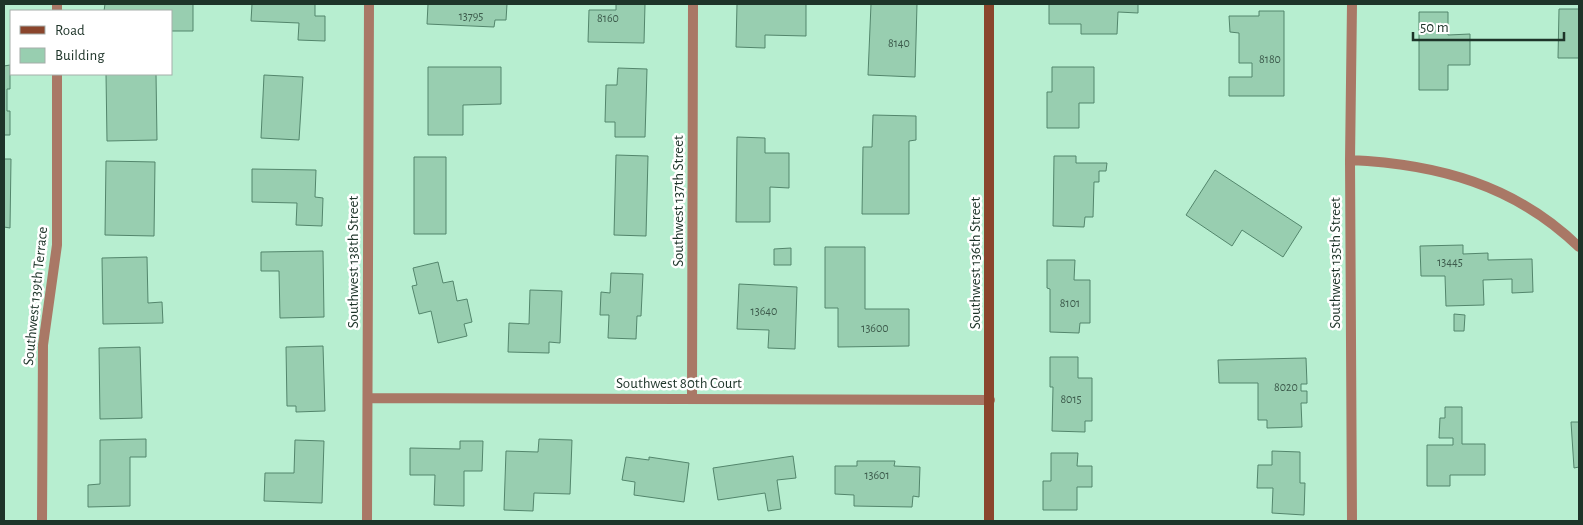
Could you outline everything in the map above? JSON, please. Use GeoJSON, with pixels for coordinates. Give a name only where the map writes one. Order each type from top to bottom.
{"type":"FeatureCollection","features":[{"type":"Feature","properties":{"kind":"street","name":"Southwest 138th Street"},"geometry":{"type":"LineString","coordinates":[[367,521],[369,4]]}},
{"type":"Feature","properties":{"kind":"street","name":"Southwest 137th Street"},"geometry":{"type":"LineString","coordinates":[[692,398],[693,4]]}},
{"type":"Feature","properties":{"kind":"street","name":"Southwest 136th Street"},"geometry":{"type":"LineString","coordinates":[[989,4],[989,521]]}},
{"type":"Feature","properties":{"kind":"street","name":"Southwest 135th Street"},"geometry":{"type":"LineString","coordinates":[[1352,4],[1350,160],[1352,521]]}},
{"type":"Feature","properties":{"kind":"street","name":"Southwest 139th Terrace"},"geometry":{"type":"LineString","coordinates":[[42,521],[43,344],[57,245],[57,75]]}},
{"type":"Feature","properties":{"kind":"street"},"geometry":{"type":"LineString","coordinates":[[1350,160],[1407,165],[1470,179],[1524,204],[1551,222],[1579,247]]}},
{"type":"Feature","properties":{"kind":"street","name":"Southwest 80th Court"},"geometry":{"type":"LineString","coordinates":[[368,398],[990,400]]}},
{"type":"Feature","properties":{"kind":"building"},"geometry":{"type":"Polygon","coordinates":[[[105,4],[193,4],[193,31],[172,31],[172,10],[104,10],[105,4]]]}},
{"type":"Feature","properties":{"kind":"building"},"geometry":{"type":"Polygon","coordinates":[[[252,4],[315,4],[315,16],[325,16],[325,41],[298,40],[299,23],[251,21],[252,4]]]}},
{"type":"Feature","properties":{"kind":"building"},"geometry":{"type":"Polygon","coordinates":[[[428,4],[507,4],[506,20],[495,20],[494,27],[427,24],[428,4]]]}},
{"type":"Feature","properties":{"kind":"building"},"geometry":{"type":"Polygon","coordinates":[[[616,4],[645,4],[644,43],[588,42],[589,10],[616,10],[616,4]]]}},
{"type":"Feature","properties":{"kind":"building"},"geometry":{"type":"Polygon","coordinates":[[[737,4],[806,4],[806,36],[765,35],[765,48],[736,47],[737,4]]]}},
{"type":"Feature","properties":{"kind":"building"},"geometry":{"type":"Polygon","coordinates":[[[871,4],[917,4],[915,77],[868,75],[871,4]]]}},
{"type":"Feature","properties":{"kind":"building"},"geometry":{"type":"Polygon","coordinates":[[[1049,4],[1138,4],[1138,13],[1118,12],[1117,34],[1081,34],[1081,24],[1049,24],[1049,4]]]}},
{"type":"Feature","properties":{"kind":"building"},"geometry":{"type":"Polygon","coordinates":[[[1559,9],[1579,9],[1579,58],[1558,58],[1559,9]]]}},
{"type":"Feature","properties":{"kind":"building"},"geometry":{"type":"Polygon","coordinates":[[[1259,11],[1284,11],[1284,96],[1229,96],[1229,77],[1252,77],[1252,63],[1239,63],[1239,33],[1230,32],[1229,16],[1259,16],[1259,11]]]}},
{"type":"Feature","properties":{"kind":"building"},"geometry":{"type":"Polygon","coordinates":[[[1419,12],[1448,12],[1448,35],[1470,34],[1470,65],[1448,65],[1448,90],[1419,90],[1419,12]]]}},
{"type":"Feature","properties":{"kind":"building"},"geometry":{"type":"Polygon","coordinates":[[[10,65],[10,89],[7,89],[7,111],[10,111],[10,135],[4,135],[4,66],[10,65]]]}},
{"type":"Feature","properties":{"kind":"building"},"geometry":{"type":"Polygon","coordinates":[[[428,67],[501,67],[501,104],[463,105],[463,135],[428,135],[428,67]]]}},
{"type":"Feature","properties":{"kind":"building"},"geometry":{"type":"Polygon","coordinates":[[[1052,67],[1094,67],[1094,103],[1079,103],[1079,128],[1047,128],[1047,92],[1052,92],[1052,67]]]}},
{"type":"Feature","properties":{"kind":"building"},"geometry":{"type":"Polygon","coordinates":[[[618,68],[647,69],[645,137],[615,137],[615,122],[605,122],[606,85],[617,85],[618,68]]]}},
{"type":"Feature","properties":{"kind":"building"},"geometry":{"type":"Polygon","coordinates":[[[106,75],[156,75],[157,140],[107,141],[106,75]]]}},
{"type":"Feature","properties":{"kind":"building"},"geometry":{"type":"Polygon","coordinates":[[[264,75],[303,77],[299,140],[261,138],[264,75]]]}},
{"type":"Feature","properties":{"kind":"building"},"geometry":{"type":"Polygon","coordinates":[[[873,115],[916,116],[916,140],[909,141],[909,214],[862,214],[863,147],[872,147],[873,115]]]}},
{"type":"Feature","properties":{"kind":"building"},"geometry":{"type":"Polygon","coordinates":[[[737,137],[765,138],[765,153],[789,153],[789,188],[770,187],[770,222],[736,222],[737,137]]]}},
{"type":"Feature","properties":{"kind":"building"},"geometry":{"type":"Polygon","coordinates":[[[616,155],[648,156],[646,236],[614,235],[616,155]]]}},
{"type":"Feature","properties":{"kind":"building"},"geometry":{"type":"Polygon","coordinates":[[[1054,156],[1076,156],[1076,163],[1107,163],[1106,171],[1099,171],[1099,182],[1094,182],[1093,217],[1085,217],[1084,227],[1053,226],[1054,156]]]}},
{"type":"Feature","properties":{"kind":"building"},"geometry":{"type":"Polygon","coordinates":[[[414,157],[446,157],[446,234],[414,234],[414,157]]]}},
{"type":"Feature","properties":{"kind":"building"},"geometry":{"type":"Polygon","coordinates":[[[4,159],[11,159],[10,228],[4,227],[4,159]]]}},
{"type":"Feature","properties":{"kind":"building"},"geometry":{"type":"Polygon","coordinates":[[[106,161],[155,162],[154,236],[105,235],[106,161]]]}},
{"type":"Feature","properties":{"kind":"building"},"geometry":{"type":"Polygon","coordinates":[[[252,169],[316,170],[315,197],[323,198],[322,226],[296,225],[297,203],[252,202],[252,169]]]}},
{"type":"Feature","properties":{"kind":"building"},"geometry":{"type":"Polygon","coordinates":[[[1215,170],[1302,227],[1283,257],[1242,230],[1232,246],[1186,215],[1215,170]]]}},
{"type":"Feature","properties":{"kind":"building"},"geometry":{"type":"Polygon","coordinates":[[[1463,245],[1463,254],[1488,253],[1488,260],[1532,259],[1533,292],[1512,293],[1512,279],[1483,280],[1484,305],[1446,306],[1445,276],[1421,276],[1420,246],[1463,245]]]}},
{"type":"Feature","properties":{"kind":"building"},"geometry":{"type":"Polygon","coordinates":[[[825,247],[865,247],[865,309],[909,309],[909,346],[838,347],[838,308],[825,308],[825,247]]]}},
{"type":"Feature","properties":{"kind":"building"},"geometry":{"type":"Polygon","coordinates":[[[791,248],[791,265],[774,265],[774,249],[791,248]]]}},
{"type":"Feature","properties":{"kind":"building"},"geometry":{"type":"Polygon","coordinates":[[[323,251],[324,317],[280,318],[279,271],[261,271],[261,252],[323,251]]]}},
{"type":"Feature","properties":{"kind":"building"},"geometry":{"type":"Polygon","coordinates":[[[147,257],[148,303],[162,302],[163,323],[103,324],[102,258],[147,257]]]}},
{"type":"Feature","properties":{"kind":"building"},"geometry":{"type":"Polygon","coordinates":[[[1047,260],[1075,260],[1074,280],[1090,280],[1090,323],[1080,323],[1079,333],[1050,332],[1050,289],[1047,288],[1047,260]]]}},
{"type":"Feature","properties":{"kind":"building"},"geometry":{"type":"Polygon","coordinates":[[[438,262],[443,283],[453,281],[457,301],[467,299],[472,322],[464,324],[467,336],[438,343],[431,311],[419,314],[412,286],[417,285],[413,268],[438,262]]]}},
{"type":"Feature","properties":{"kind":"building"},"geometry":{"type":"Polygon","coordinates":[[[611,273],[643,274],[641,316],[637,316],[636,339],[608,338],[609,315],[600,315],[601,292],[610,293],[611,273]]]}},
{"type":"Feature","properties":{"kind":"building"},"geometry":{"type":"Polygon","coordinates":[[[739,284],[797,287],[795,349],[768,348],[769,330],[737,329],[739,284]]]}},
{"type":"Feature","properties":{"kind":"building"},"geometry":{"type":"Polygon","coordinates":[[[530,290],[562,291],[560,343],[549,342],[549,353],[508,352],[509,323],[529,324],[530,290]]]}},
{"type":"Feature","properties":{"kind":"building"},"geometry":{"type":"Polygon","coordinates":[[[1454,314],[1465,315],[1464,331],[1454,331],[1454,314]]]}},
{"type":"Feature","properties":{"kind":"building"},"geometry":{"type":"Polygon","coordinates":[[[323,346],[325,411],[296,412],[296,406],[287,406],[286,347],[323,346]]]}},
{"type":"Feature","properties":{"kind":"building"},"geometry":{"type":"Polygon","coordinates":[[[140,347],[142,418],[100,419],[99,348],[140,347]]]}},
{"type":"Feature","properties":{"kind":"building"},"geometry":{"type":"Polygon","coordinates":[[[1050,357],[1078,357],[1078,378],[1092,378],[1092,421],[1085,421],[1085,432],[1052,431],[1053,387],[1050,387],[1050,357]]]}},
{"type":"Feature","properties":{"kind":"building"},"geometry":{"type":"Polygon","coordinates":[[[1306,358],[1307,384],[1301,384],[1301,391],[1307,391],[1307,403],[1301,403],[1302,427],[1267,428],[1267,420],[1258,420],[1258,383],[1219,383],[1218,360],[1306,358]]]}},
{"type":"Feature","properties":{"kind":"building"},"geometry":{"type":"Polygon","coordinates":[[[1445,407],[1462,407],[1462,444],[1485,444],[1485,475],[1450,475],[1450,486],[1427,486],[1427,445],[1453,445],[1453,438],[1439,438],[1440,418],[1445,418],[1445,407]]]}},
{"type":"Feature","properties":{"kind":"building"},"geometry":{"type":"Polygon","coordinates":[[[1571,422],[1579,422],[1579,467],[1574,468],[1571,422]]]}},
{"type":"Feature","properties":{"kind":"building"},"geometry":{"type":"Polygon","coordinates":[[[146,439],[146,457],[130,457],[130,506],[88,507],[88,485],[100,484],[100,440],[146,439]]]}},
{"type":"Feature","properties":{"kind":"building"},"geometry":{"type":"Polygon","coordinates":[[[539,439],[572,440],[570,494],[534,493],[533,511],[504,510],[506,451],[538,452],[539,439]]]}},
{"type":"Feature","properties":{"kind":"building"},"geometry":{"type":"Polygon","coordinates":[[[295,440],[324,441],[322,503],[264,501],[265,473],[294,473],[295,440]]]}},
{"type":"Feature","properties":{"kind":"building"},"geometry":{"type":"Polygon","coordinates":[[[460,441],[483,441],[482,471],[464,471],[464,506],[434,505],[435,475],[410,475],[410,448],[460,449],[460,441]]]}},
{"type":"Feature","properties":{"kind":"building"},"geometry":{"type":"Polygon","coordinates":[[[1272,451],[1300,452],[1300,483],[1305,483],[1304,515],[1272,513],[1273,488],[1257,488],[1258,465],[1272,465],[1272,451]]]}},
{"type":"Feature","properties":{"kind":"building"},"geometry":{"type":"Polygon","coordinates":[[[1051,453],[1078,453],[1077,466],[1092,466],[1092,487],[1077,487],[1077,510],[1043,510],[1043,481],[1051,481],[1051,453]]]}},
{"type":"Feature","properties":{"kind":"building"},"geometry":{"type":"Polygon","coordinates":[[[793,456],[796,478],[777,480],[781,509],[768,511],[765,493],[718,500],[713,468],[793,456]]]}},
{"type":"Feature","properties":{"kind":"building"},"geometry":{"type":"Polygon","coordinates":[[[626,457],[649,460],[649,457],[689,463],[684,502],[634,495],[635,482],[622,480],[626,457]]]}},
{"type":"Feature","properties":{"kind":"building"},"geometry":{"type":"Polygon","coordinates":[[[857,461],[895,461],[894,466],[920,467],[919,497],[913,496],[912,507],[854,506],[854,495],[835,494],[835,466],[857,466],[857,461]]]}}]}
